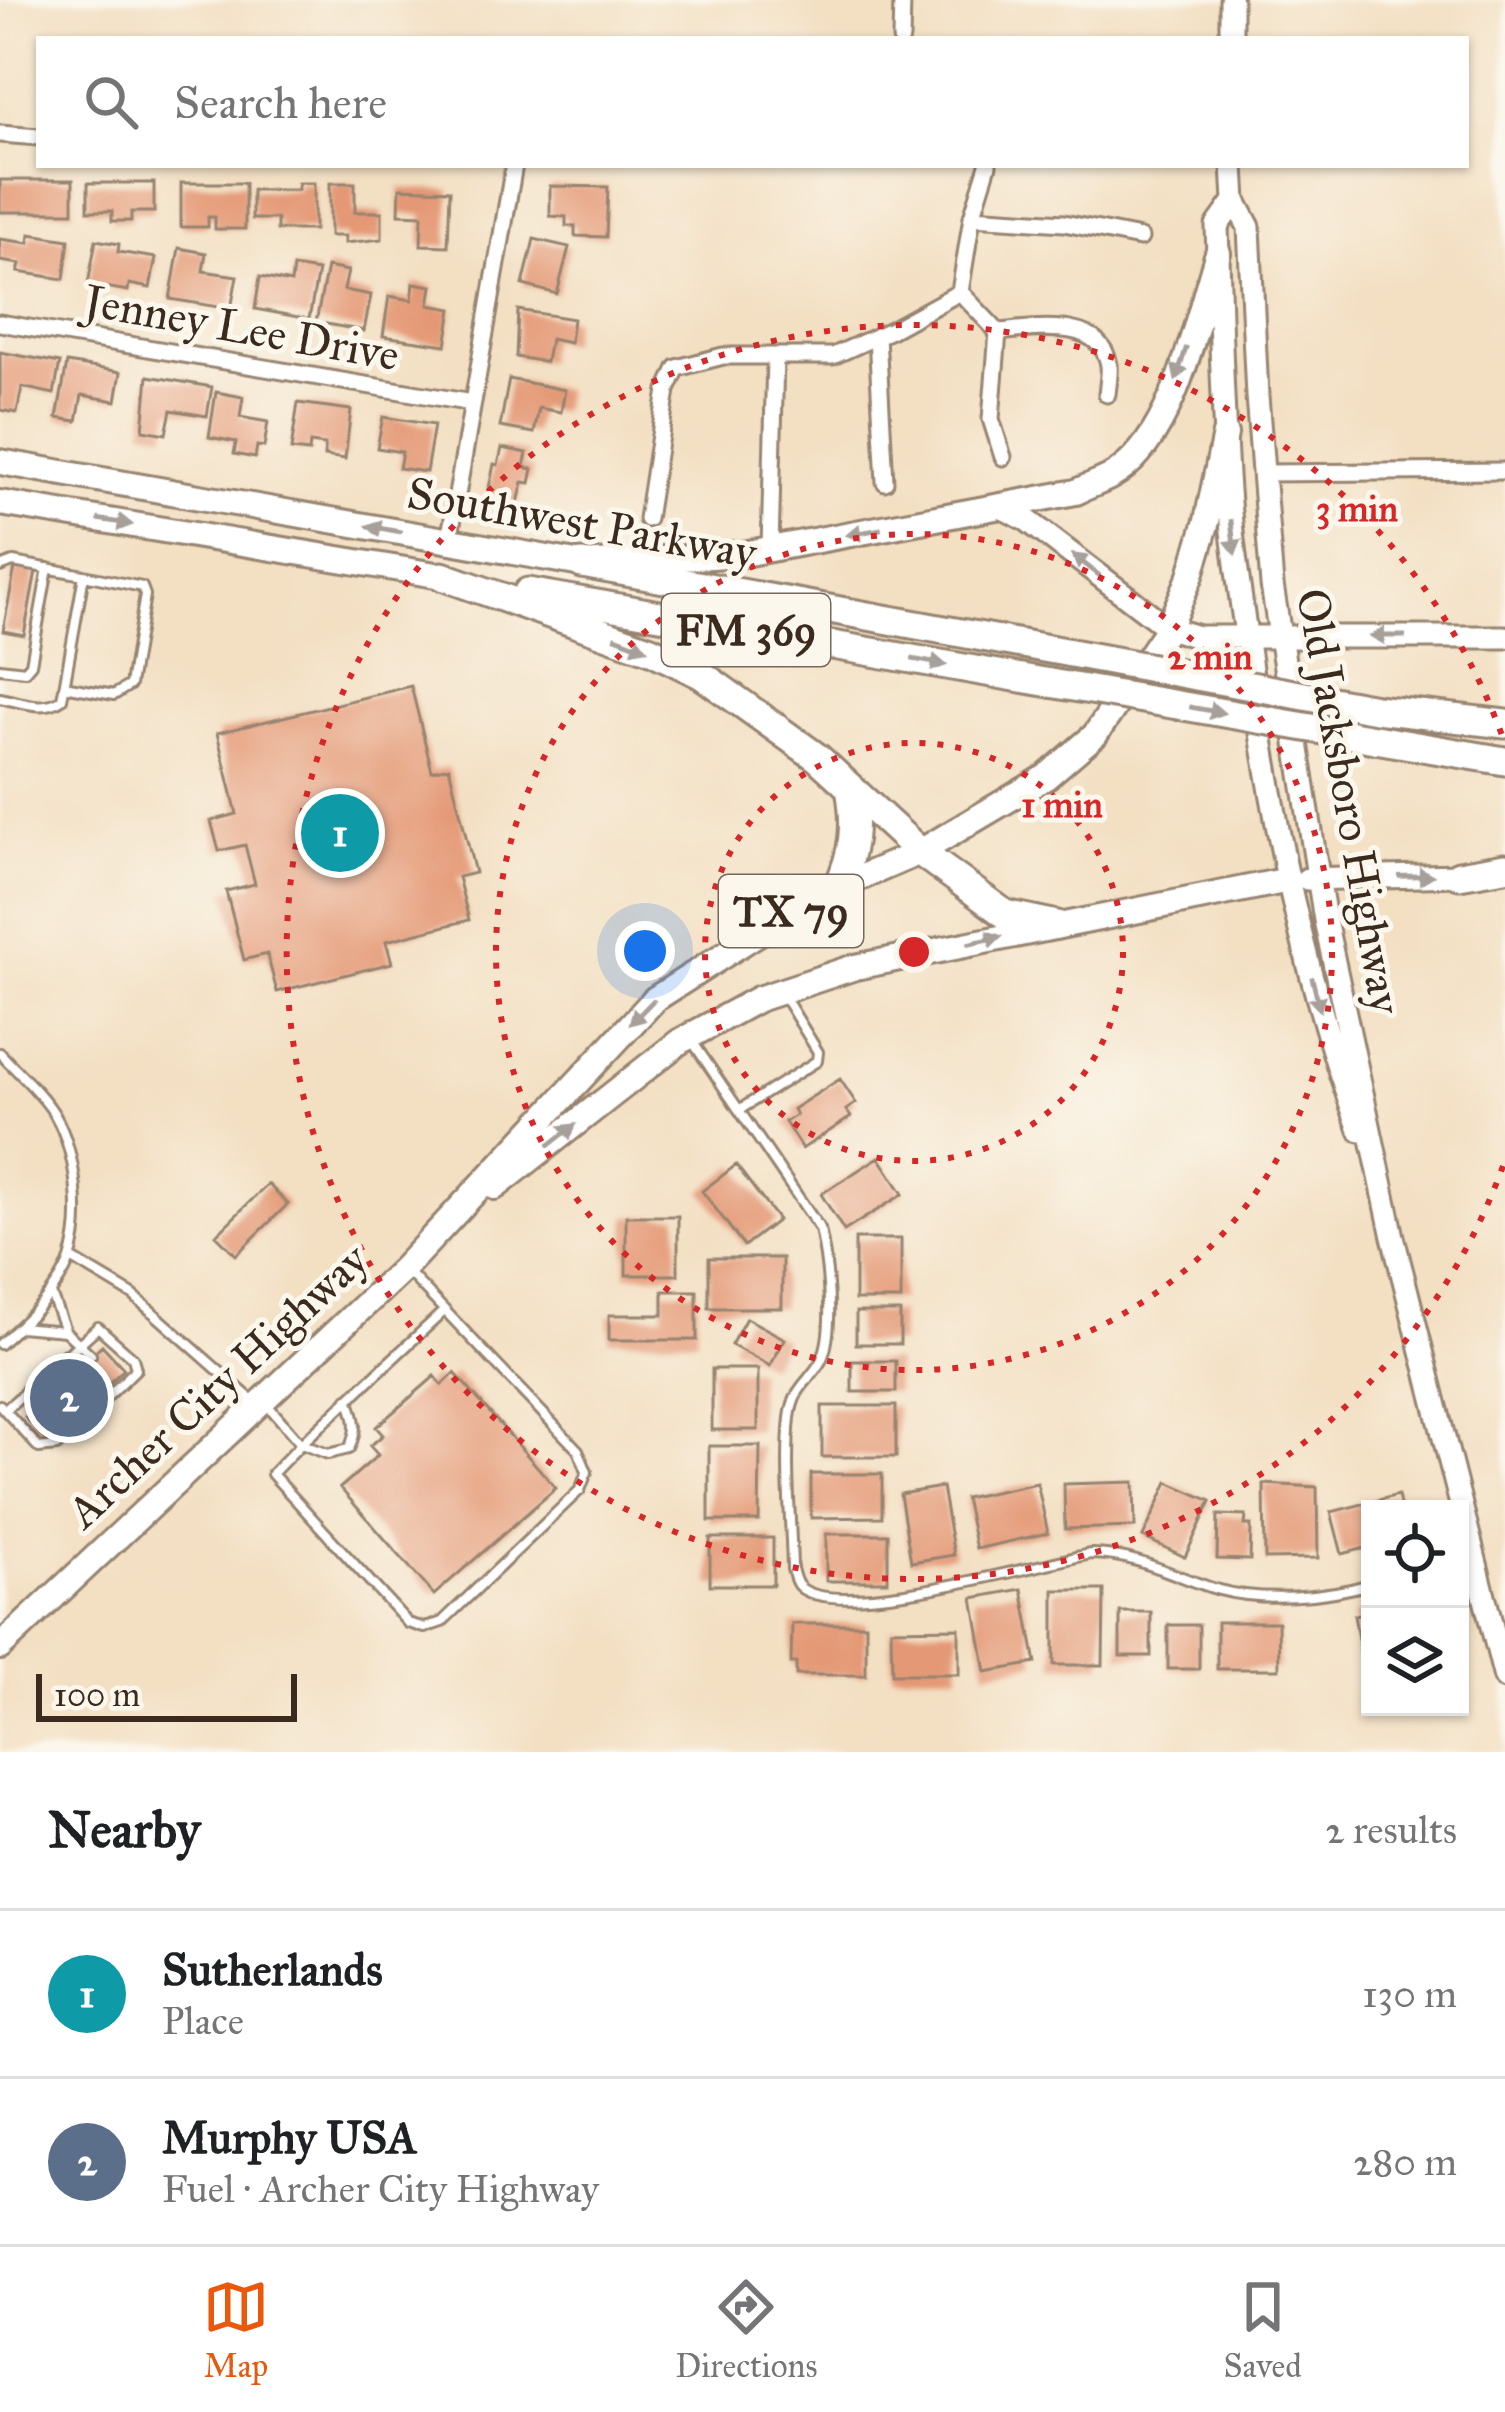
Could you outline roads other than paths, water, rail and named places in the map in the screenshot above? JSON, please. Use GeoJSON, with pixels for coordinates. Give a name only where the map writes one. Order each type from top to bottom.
{"type":"FeatureCollection","features":[{"type":"Feature","properties":{"kind":"highway","name":"Southwest Parkway"},"geometry":{"type":"LineString","coordinates":[[582,564],[1376,709],[1505,724]]}},
{"type":"Feature","properties":{"kind":"highway","name":"Southwest Parkway"},"geometry":{"type":"LineString","coordinates":[[442,576],[1505,761]]}},
{"type":"Feature","properties":{"kind":"highway"},"geometry":{"type":"LineString","coordinates":[[442,576],[651,650],[702,675],[818,758],[920,852],[1005,914],[1057,926]]}},
{"type":"Feature","properties":{"kind":"highway"},"geometry":{"type":"LineString","coordinates":[[838,887],[852,856],[856,822],[850,788]]}},
{"type":"Feature","properties":{"kind":"highway","name":"TX 79"},"geometry":{"type":"LineString","coordinates":[[1459,875],[1505,867]]}},
{"type":"Feature","properties":{"kind":"main road"},"geometry":{"type":"LineString","coordinates":[[1231,0],[1231,36]]}},
{"type":"Feature","properties":{"kind":"main road","name":"Old Jacksboro Highway"},"geometry":{"type":"LineString","coordinates":[[1234,168],[1234,201],[1249,227],[1262,473],[1280,635],[1317,878],[1454,1500]]}},
{"type":"Feature","properties":{"kind":"main road","name":"Old Jacksboro Highway"},"geometry":{"type":"LineString","coordinates":[[1234,201],[1217,226],[1225,434],[1266,772],[1328,1045],[1384,1198]]}},
{"type":"Feature","properties":{"kind":"main road"},"geometry":{"type":"LineString","coordinates":[[582,564],[770,549],[1076,492],[1119,472],[1148,441],[1170,400],[1218,253]]}},
{"type":"Feature","properties":{"kind":"main road","name":"Archer City Highway"},"geometry":{"type":"LineString","coordinates":[[0,1647],[404,1268],[655,999],[813,898],[920,852],[1046,777],[1095,735],[1168,628],[1191,575],[1225,434]]}},
{"type":"Feature","properties":{"kind":"main road","name":"Southwest Parkway"},"geometry":{"type":"LineString","coordinates":[[0,462],[582,564]]}},
{"type":"Feature","properties":{"kind":"main road"},"geometry":{"type":"LineString","coordinates":[[209,538],[217,499]]}},
{"type":"Feature","properties":{"kind":"main road","name":"Southwest Parkway"},"geometry":{"type":"LineString","coordinates":[[0,503],[442,576]]}},
{"type":"Feature","properties":{"kind":"main road"},"geometry":{"type":"LineString","coordinates":[[1001,507],[1027,520],[1168,628],[1198,637],[1505,637]]}},
{"type":"Feature","properties":{"kind":"main road","name":"TX 79"},"geometry":{"type":"LineString","coordinates":[[1289,880],[1459,875]]}},
{"type":"Feature","properties":{"kind":"main road","name":"Archer City Highway"},"geometry":{"type":"LineString","coordinates":[[436,1232],[689,1036],[758,999],[855,967],[1289,880]]}},
{"type":"Feature","properties":{"kind":"main road","name":"Old Jacksboro Highway"},"geometry":{"type":"LineString","coordinates":[[1469,1564],[1505,1678]]}},
{"type":"Feature","properties":{"kind":"street"},"geometry":{"type":"LineString","coordinates":[[901,36],[902,0]]}},
{"type":"Feature","properties":{"kind":"street"},"geometry":{"type":"LineString","coordinates":[[0,134],[36,137]]}},
{"type":"Feature","properties":{"kind":"street"},"geometry":{"type":"LineString","coordinates":[[449,541],[513,168]]}},
{"type":"Feature","properties":{"kind":"street"},"geometry":{"type":"LineString","coordinates":[[960,292],[972,217],[987,168]]}},
{"type":"Feature","properties":{"kind":"street"},"geometry":{"type":"LineString","coordinates":[[972,217],[1064,223],[1140,238]]}},
{"type":"Feature","properties":{"kind":"street"},"geometry":{"type":"LineString","coordinates":[[960,292],[998,332],[991,418],[1003,457]]}},
{"type":"Feature","properties":{"kind":"street"},"geometry":{"type":"LineString","coordinates":[[647,519],[667,389],[677,368],[723,356],[833,356],[960,292]]}},
{"type":"Feature","properties":{"kind":"street","name":"Jenney Lee Drive"},"geometry":{"type":"LineString","coordinates":[[0,322],[472,403]]}},
{"type":"Feature","properties":{"kind":"street"},"geometry":{"type":"LineString","coordinates":[[998,332],[1074,329],[1099,342],[1109,364],[1107,394]]}},
{"type":"Feature","properties":{"kind":"street"},"geometry":{"type":"LineString","coordinates":[[877,336],[885,482]]}},
{"type":"Feature","properties":{"kind":"street"},"geometry":{"type":"LineString","coordinates":[[770,549],[775,357]]}},
{"type":"Feature","properties":{"kind":"street"},"geometry":{"type":"LineString","coordinates":[[1262,473],[1505,471]]}},
{"type":"Feature","properties":{"kind":"lane"},"geometry":{"type":"LineString","coordinates":[[0,566],[13,562],[142,587],[145,595],[130,685],[114,695],[64,686]]}},
{"type":"Feature","properties":{"kind":"lane"},"geometry":{"type":"LineString","coordinates":[[0,668],[25,670],[31,664],[48,568]]}},
{"type":"Feature","properties":{"kind":"lane"},"geometry":{"type":"LineString","coordinates":[[0,698],[52,706],[62,699],[84,575]]}},
{"type":"Feature","properties":{"kind":"lane"},"geometry":{"type":"LineString","coordinates":[[739,1110],[817,1061],[818,1052],[781,992]]}},
{"type":"Feature","properties":{"kind":"lane"},"geometry":{"type":"LineString","coordinates":[[689,1036],[820,1229],[826,1259],[827,1336],[820,1361],[796,1389],[790,1419],[792,1569],[800,1587],[819,1596],[930,1592],[1091,1553],[1118,1553],[1223,1591],[1339,1593],[1361,1587]]}},
{"type":"Feature","properties":{"kind":"lane"},"geometry":{"type":"LineString","coordinates":[[0,1053],[53,1111],[68,1144],[77,1191],[70,1258],[50,1293],[0,1344]]}},
{"type":"Feature","properties":{"kind":"lane"},"geometry":{"type":"LineString","coordinates":[[70,1258],[133,1295],[259,1401],[301,1444],[328,1454],[349,1449],[356,1434],[356,1417],[348,1399]]}},
{"type":"Feature","properties":{"kind":"lane"},"geometry":{"type":"LineString","coordinates":[[404,1268],[578,1450],[587,1472],[580,1490],[442,1622],[425,1628],[408,1623],[272,1474],[444,1311]]}},
{"type":"Feature","properties":{"kind":"lane"},"geometry":{"type":"LineString","coordinates":[[50,1293],[65,1331],[92,1355]]}},
{"type":"Feature","properties":{"kind":"lane"},"geometry":{"type":"LineString","coordinates":[[19,1327],[65,1331]]}},
{"type":"Feature","properties":{"kind":"lane"},"geometry":{"type":"LineString","coordinates":[[98,1327],[133,1358],[136,1370],[64,1431],[57,1446],[39,1448],[2,1408],[79,1342],[98,1327]]}},
{"type":"Feature","properties":{"kind":"lane"},"geometry":{"type":"LineString","coordinates":[[64,1354],[78,1368]]}},
{"type":"Feature","properties":{"kind":"lane"},"geometry":{"type":"LineString","coordinates":[[40,1377],[53,1391]]}},
{"type":"Feature","properties":{"kind":"lane"},"geometry":{"type":"LineString","coordinates":[[26,1390],[39,1404]]}},
{"type":"Feature","properties":{"kind":"place","name":"Sutherlands"},"geometry":{"type":"Point","coordinates":[340,833]}},
{"type":"Feature","properties":{"kind":"place","name":"Murphy USA"},"geometry":{"type":"Point","coordinates":[69,1398]}}]}
